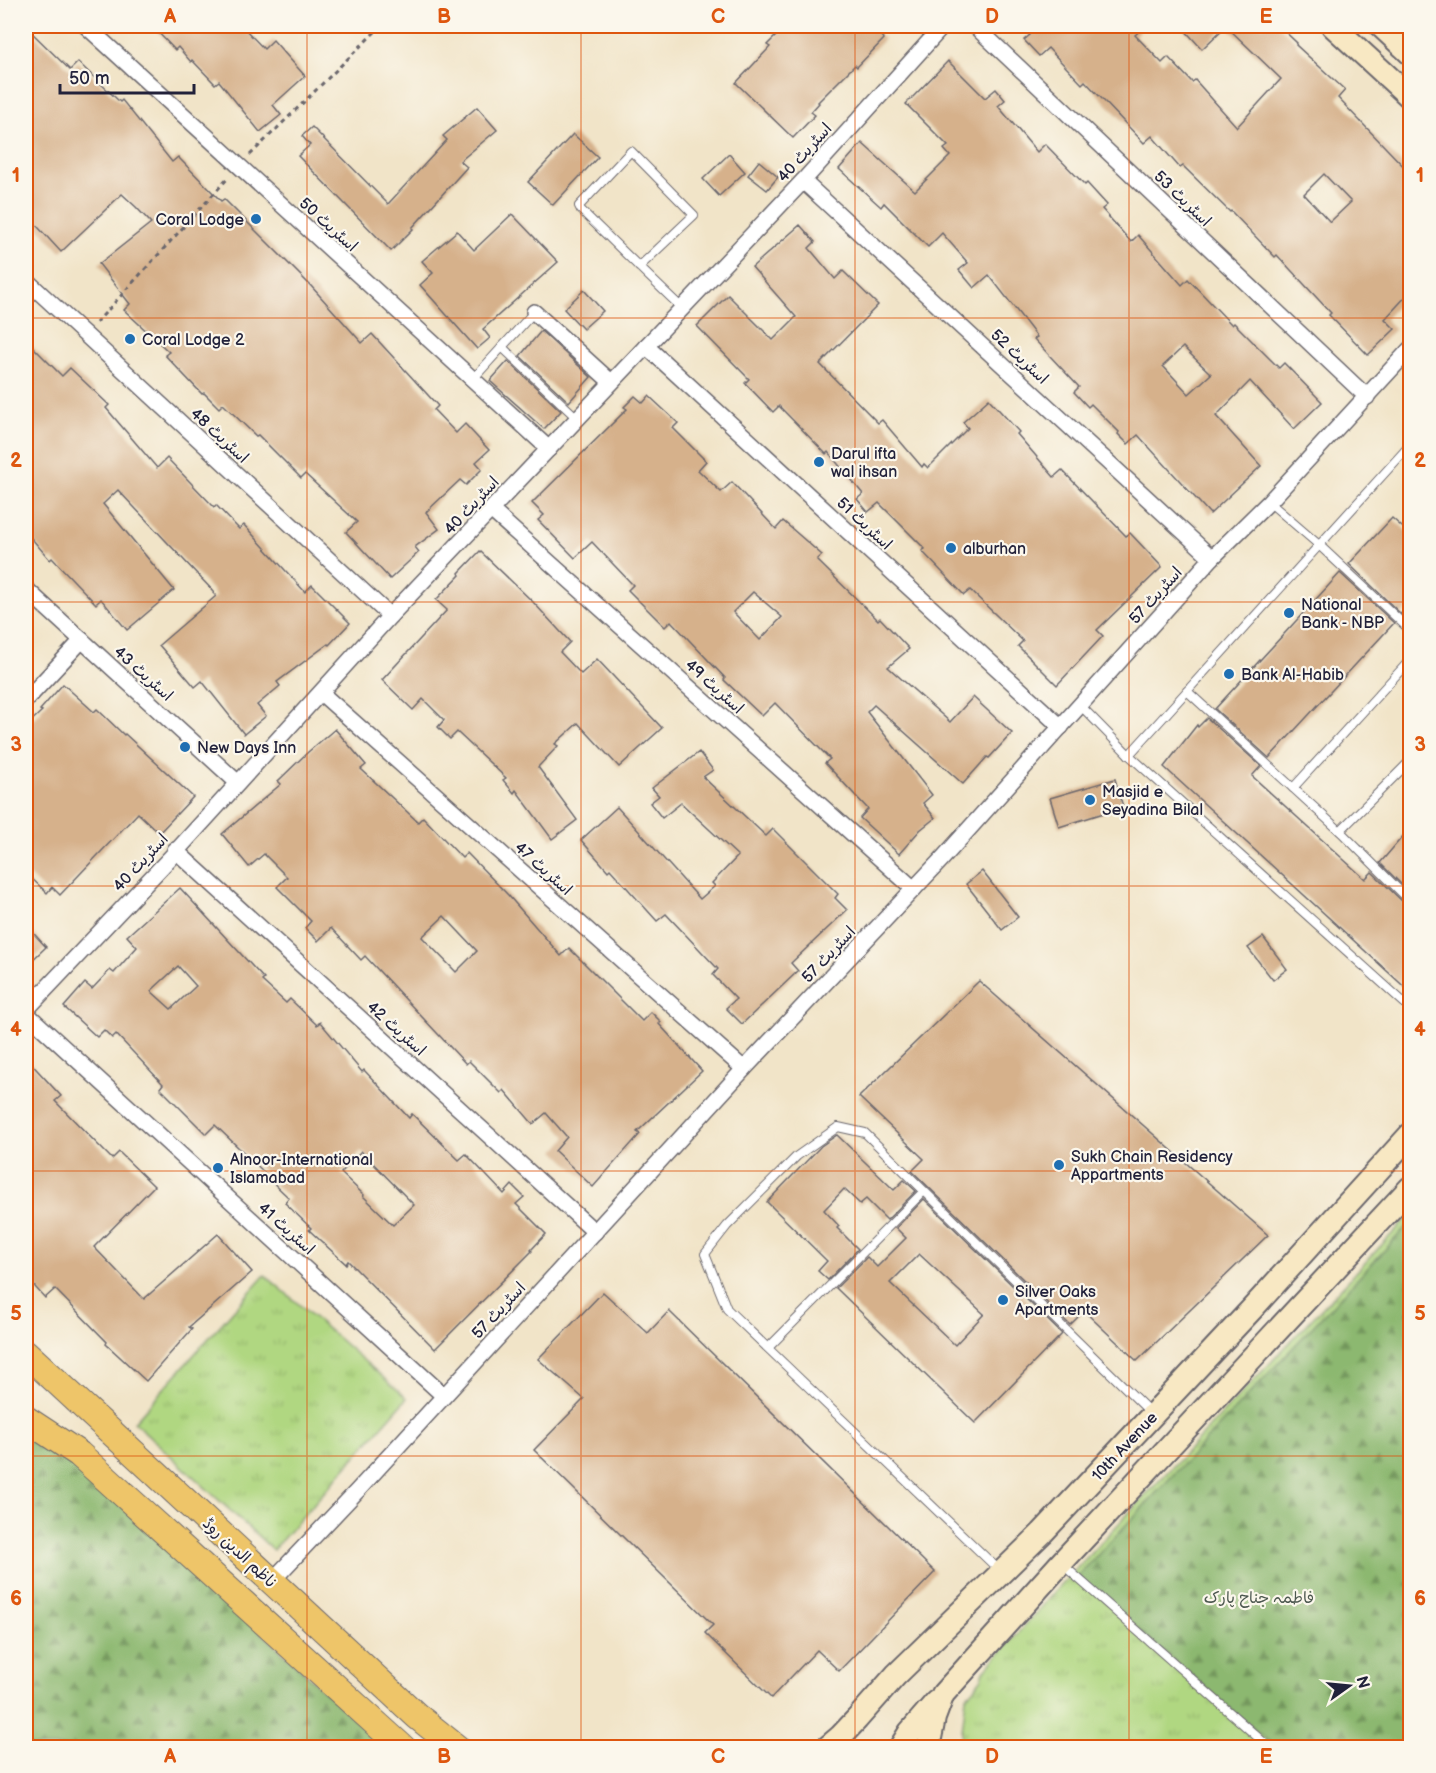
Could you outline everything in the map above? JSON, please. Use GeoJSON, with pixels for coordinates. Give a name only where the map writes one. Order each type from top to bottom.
{"type":"FeatureCollection","features":[{"type":"Feature","properties":{"kind":"main road"},"geometry":{"type":"LineString","coordinates":[[1333,26],[1410,97]]}},
{"type":"Feature","properties":{"kind":"main road"},"geometry":{"type":"LineString","coordinates":[[1381,26],[1410,52]]}},
{"type":"Feature","properties":{"kind":"main road","name":"10th Avenue"},"geometry":{"type":"LineString","coordinates":[[827,1748],[840,1737],[896,1675],[1042,1533],[1410,1135]]}},
{"type":"Feature","properties":{"kind":"main road","name":"10th Avenue"},"geometry":{"type":"LineString","coordinates":[[928,1748],[934,1718],[943,1694],[1061,1563],[1410,1188]]}},
{"type":"Feature","properties":{"kind":"main road"},"geometry":{"type":"LineString","coordinates":[[1336,1217],[1362,1240]]}},
{"type":"Feature","properties":{"kind":"main road","name":"ناظم الدین روڈ"},"geometry":{"type":"LineString","coordinates":[[26,1353],[417,1716],[457,1748]]}},
{"type":"Feature","properties":{"kind":"main road"},"geometry":{"type":"LineString","coordinates":[[26,1406],[403,1748]]}},
{"type":"Feature","properties":{"kind":"main road"},"geometry":{"type":"LineString","coordinates":[[26,1419],[79,1454]]}},
{"type":"Feature","properties":{"kind":"main road"},"geometry":{"type":"LineString","coordinates":[[900,1748],[910,1732],[943,1694]]}},
{"type":"Feature","properties":{"kind":"street","name":"اسٹریٹ 50"},"geometry":{"type":"LineString","coordinates":[[86,26],[549,449]]}},
{"type":"Feature","properties":{"kind":"street","name":"اسٹریٹ 40"},"geometry":{"type":"LineString","coordinates":[[26,1012],[390,616],[803,181],[943,26]]}},
{"type":"Feature","properties":{"kind":"street","name":"اسٹریٹ 53"},"geometry":{"type":"LineString","coordinates":[[975,26],[1367,397]]}},
{"type":"Feature","properties":{"kind":"street","name":"اسٹریٹ 52"},"geometry":{"type":"LineString","coordinates":[[803,181],[1212,558]]}},
{"type":"Feature","properties":{"kind":"street","name":"اسٹریٹ 48"},"geometry":{"type":"LineString","coordinates":[[26,280],[390,616]]}},
{"type":"Feature","properties":{"kind":"street"},"geometry":{"type":"LineString","coordinates":[[534,312],[611,382]]}},
{"type":"Feature","properties":{"kind":"street","name":"اسٹریٹ 51"},"geometry":{"type":"LineString","coordinates":[[646,346],[1061,727]]}},
{"type":"Feature","properties":{"kind":"street","name":"اسٹریٹ 57"},"geometry":{"type":"LineString","coordinates":[[271,1581],[744,1069],[914,889],[1212,558],[1269,502],[1410,350]]}},
{"type":"Feature","properties":{"kind":"street","name":"اسٹریٹ 49"},"geometry":{"type":"LineString","coordinates":[[491,510],[914,889]]}},
{"type":"Feature","properties":{"kind":"street","name":"اسٹریٹ 43"},"geometry":{"type":"LineString","coordinates":[[26,589],[238,783]]}},
{"type":"Feature","properties":{"kind":"street"},"geometry":{"type":"LineString","coordinates":[[26,700],[82,640]]}},
{"type":"Feature","properties":{"kind":"street","name":"اسٹریٹ 47"},"geometry":{"type":"LineString","coordinates":[[321,693],[744,1069]]}},
{"type":"Feature","properties":{"kind":"street","name":"اسٹریٹ 42"},"geometry":{"type":"LineString","coordinates":[[175,850],[595,1232]]}},
{"type":"Feature","properties":{"kind":"street","name":"اسٹریٹ 41"},"geometry":{"type":"LineString","coordinates":[[26,1012],[444,1396]]}},
{"type":"Feature","properties":{"kind":"lane"},"geometry":{"type":"LineString","coordinates":[[639,267],[694,215],[631,151],[579,206],[581,210],[639,267],[682,308]]}},
{"type":"Feature","properties":{"kind":"lane"},"geometry":{"type":"LineString","coordinates":[[473,379],[534,312]]}},
{"type":"Feature","properties":{"kind":"lane"},"geometry":{"type":"LineString","coordinates":[[502,347],[578,419]]}},
{"type":"Feature","properties":{"kind":"lane"},"geometry":{"type":"LineString","coordinates":[[1129,754],[1410,445]]}},
{"type":"Feature","properties":{"kind":"lane"},"geometry":{"type":"LineString","coordinates":[[1269,502],[1410,630]]}},
{"type":"Feature","properties":{"kind":"lane"},"geometry":{"type":"LineString","coordinates":[[1293,788],[1410,660]]}},
{"type":"Feature","properties":{"kind":"lane"},"geometry":{"type":"LineString","coordinates":[[1187,691],[1340,831],[1410,901]]}},
{"type":"Feature","properties":{"kind":"lane"},"geometry":{"type":"LineString","coordinates":[[1081,706],[1129,754],[1410,1008]]}},
{"type":"Feature","properties":{"kind":"lane"},"geometry":{"type":"LineString","coordinates":[[1340,831],[1410,761]]}},
{"type":"Feature","properties":{"kind":"lane"},"geometry":{"type":"LineString","coordinates":[[1002,1572],[727,1309],[705,1254],[727,1226],[797,1156],[838,1127],[865,1133],[1153,1415]]}},
{"type":"Feature","properties":{"kind":"lane"},"geometry":{"type":"LineString","coordinates":[[768,1348],[924,1191]]}},
{"type":"Feature","properties":{"kind":"lane"},"geometry":{"type":"LineString","coordinates":[[1061,1563],[1270,1748]]}},
{"type":"Feature","properties":{"kind":"path"},"geometry":{"type":"LineString","coordinates":[[85,335],[239,166],[381,26]]}},
{"type":"Feature","properties":{"kind":"path"},"geometry":{"type":"LineString","coordinates":[[26,1721],[38,1748]]}},
{"type":"Feature","properties":{"kind":"green space","name":"فاطمہ جناح پارک"},"geometry":{"type":"Polygon","coordinates":[[[1410,1215],[1410,1747],[960,1748],[966,1697],[982,1678],[984,1671],[1058,1588],[1410,1215]]]}},
{"type":"Feature","properties":{"kind":"green space","name":"فاطمہ جناح پارک"},"geometry":{"type":"Polygon","coordinates":[[[1410,1223],[1410,1747],[1275,1747],[1077,1577],[1410,1223]]]}},
{"type":"Feature","properties":{"kind":"green space"},"geometry":{"type":"Polygon","coordinates":[[[265,1275],[407,1398],[273,1550],[134,1422],[265,1275]]]}},
{"type":"Feature","properties":{"kind":"green space"},"geometry":{"type":"Polygon","coordinates":[[[26,1412],[384,1747],[26,1747],[26,1412]]]}},
{"type":"Feature","properties":{"kind":"building"},"geometry":{"type":"Polygon","coordinates":[[[152,26],[242,26],[264,49],[273,40],[305,76],[273,105],[281,115],[260,132],[219,81],[215,84],[178,47],[175,50],[152,26]]]}},
{"type":"Feature","properties":{"kind":"building"},"geometry":{"type":"Polygon","coordinates":[[[786,26],[870,26],[884,39],[818,102],[811,112],[815,115],[793,138],[736,83],[770,47],[767,45],[786,26]]]}},
{"type":"Feature","properties":{"kind":"building"},"geometry":{"type":"Polygon","coordinates":[[[1021,26],[1145,26],[1135,35],[1162,63],[1168,57],[1192,82],[1195,80],[1237,127],[1281,79],[1226,26],[1279,26],[1297,43],[1296,45],[1345,90],[1338,98],[1410,173],[1410,292],[1385,319],[1395,329],[1368,355],[1329,315],[1331,313],[1277,255],[1275,257],[1183,166],[1180,168],[1152,136],[1144,143],[1085,81],[1082,84],[1048,48],[1039,56],[1024,40],[1030,35],[1021,26]],[[1324,174],[1304,194],[1330,222],[1351,202],[1324,174]]]}},
{"type":"Feature","properties":{"kind":"building"},"geometry":{"type":"Polygon","coordinates":[[[1181,26],[1226,26],[1202,49],[1181,26]]]}},
{"type":"Feature","properties":{"kind":"building"},"geometry":{"type":"Polygon","coordinates":[[[26,27],[70,70],[78,62],[120,102],[122,100],[172,162],[178,157],[221,201],[224,199],[311,286],[362,343],[372,334],[438,406],[434,410],[456,433],[465,424],[489,450],[476,462],[482,469],[466,485],[460,480],[426,512],[439,529],[415,547],[419,552],[390,579],[346,532],[357,522],[305,474],[301,478],[223,404],[219,408],[204,393],[202,394],[165,355],[169,352],[124,310],[130,304],[99,264],[151,223],[136,207],[122,194],[61,252],[26,214],[26,27]]]}},
{"type":"Feature","properties":{"kind":"building"},"geometry":{"type":"Polygon","coordinates":[[[948,61],[985,98],[996,89],[1005,100],[998,106],[1037,152],[1045,144],[1107,205],[1102,209],[1131,242],[1138,235],[1182,285],[1188,279],[1232,325],[1234,323],[1279,368],[1284,363],[1322,402],[1294,429],[1250,381],[1216,416],[1261,466],[1210,514],[1138,435],[1128,444],[1091,404],[1088,407],[1074,392],[1079,387],[1034,339],[1037,337],[989,275],[974,288],[959,270],[968,263],[942,233],[928,247],[884,203],[881,207],[839,169],[862,143],[915,191],[950,156],[944,149],[948,146],[906,104],[948,61]],[[1183,347],[1163,366],[1189,394],[1211,374],[1183,347]]]}},
{"type":"Feature","properties":{"kind":"building"},"geometry":{"type":"Polygon","coordinates":[[[477,107],[497,130],[460,161],[467,167],[391,251],[298,156],[310,145],[302,136],[312,127],[388,204],[447,140],[443,136],[477,107]]]}},
{"type":"Feature","properties":{"kind":"building"},"geometry":{"type":"Polygon","coordinates":[[[573,134],[598,157],[553,205],[528,182],[573,134]]]}},
{"type":"Feature","properties":{"kind":"building"},"geometry":{"type":"Polygon","coordinates":[[[729,154],[745,172],[719,196],[703,179],[729,154]]]}},
{"type":"Feature","properties":{"kind":"building"},"geometry":{"type":"Polygon","coordinates":[[[759,161],[778,177],[767,190],[748,175],[759,161]]]}},
{"type":"Feature","properties":{"kind":"building"},"geometry":{"type":"Polygon","coordinates":[[[512,214],[558,262],[483,329],[490,338],[477,349],[420,285],[433,273],[422,261],[457,231],[474,250],[512,214]]]}},
{"type":"Feature","properties":{"kind":"building"},"geometry":{"type":"Polygon","coordinates":[[[800,225],[815,242],[809,248],[835,279],[843,271],[878,305],[820,364],[878,423],[882,420],[922,467],[924,464],[928,468],[968,428],[963,422],[989,399],[1019,432],[1017,434],[1054,477],[1062,470],[1126,536],[1130,533],[1162,567],[1097,630],[1103,636],[1057,685],[1018,646],[1023,641],[970,590],[964,595],[922,551],[925,549],[879,503],[868,512],[857,499],[863,494],[828,452],[826,454],[779,406],[773,412],[745,383],[749,379],[697,326],[728,295],[773,340],[796,317],[752,267],[800,225]]]}},
{"type":"Feature","properties":{"kind":"building"},"geometry":{"type":"Polygon","coordinates":[[[584,290],[603,311],[583,329],[564,309],[584,290]]]}},
{"type":"Feature","properties":{"kind":"building"},"geometry":{"type":"Polygon","coordinates":[[[541,331],[591,377],[569,402],[520,356],[541,331]]]}},
{"type":"Feature","properties":{"kind":"building"},"geometry":{"type":"Polygon","coordinates":[[[26,340],[62,376],[70,368],[109,405],[106,408],[157,468],[167,458],[214,507],[216,505],[239,529],[244,525],[305,592],[312,585],[350,623],[329,645],[277,682],[280,686],[257,705],[266,716],[244,734],[202,681],[195,687],[159,645],[216,596],[214,592],[118,490],[103,504],[174,590],[127,630],[101,599],[96,604],[52,558],[50,560],[26,532],[26,340]]]}},
{"type":"Feature","properties":{"kind":"building"},"geometry":{"type":"Polygon","coordinates":[[[508,361],[561,411],[544,429],[490,381],[508,361]]]}},
{"type":"Feature","properties":{"kind":"building"},"geometry":{"type":"Polygon","coordinates":[[[635,396],[643,403],[649,396],[678,423],[673,428],[706,461],[698,470],[721,492],[732,482],[776,529],[783,521],[822,555],[817,560],[878,620],[880,618],[909,649],[888,667],[950,722],[973,697],[1012,733],[963,784],[874,705],[867,712],[932,795],[923,803],[935,818],[920,830],[899,854],[860,818],[868,809],[825,763],[830,759],[775,703],[762,716],[724,680],[725,678],[671,621],[665,627],[628,590],[633,585],[592,542],[575,558],[538,520],[544,515],[532,503],[627,409],[624,407],[635,396]],[[753,592],[733,612],[760,640],[782,617],[753,592]]]}},
{"type":"Feature","properties":{"kind":"building"},"geometry":{"type":"Polygon","coordinates":[[[1392,518],[1410,534],[1410,606],[1402,615],[1349,564],[1392,518]]]}},
{"type":"Feature","properties":{"kind":"building"},"geometry":{"type":"Polygon","coordinates":[[[480,551],[533,602],[570,642],[560,652],[581,674],[597,659],[662,728],[619,767],[578,723],[555,744],[558,746],[538,767],[577,820],[552,839],[516,790],[514,793],[503,780],[506,778],[457,732],[450,739],[438,727],[444,720],[423,699],[413,710],[382,680],[447,610],[436,600],[480,551]]]}},
{"type":"Feature","properties":{"kind":"building"},"geometry":{"type":"Polygon","coordinates":[[[1340,573],[1394,623],[1269,758],[1215,709],[1340,573]]]}},
{"type":"Feature","properties":{"kind":"building"},"geometry":{"type":"Polygon","coordinates":[[[63,684],[94,712],[97,709],[193,797],[159,833],[138,813],[60,895],[52,887],[47,893],[26,873],[26,726],[42,711],[40,710],[63,684]]]}},
{"type":"Feature","properties":{"kind":"building"},"geometry":{"type":"Polygon","coordinates":[[[1207,718],[1261,766],[1252,776],[1365,879],[1372,872],[1410,907],[1410,992],[1164,767],[1197,725],[1198,727],[1207,718]]]}},
{"type":"Feature","properties":{"kind":"building"},"geometry":{"type":"Polygon","coordinates":[[[335,729],[366,765],[361,769],[418,822],[423,817],[462,858],[467,853],[508,895],[561,956],[569,948],[642,1021],[651,1012],[702,1071],[637,1132],[640,1134],[593,1187],[555,1151],[567,1137],[546,1113],[533,1124],[504,1090],[501,1093],[469,1061],[466,1064],[365,956],[361,960],[331,928],[318,941],[305,928],[311,921],[277,887],[287,877],[264,854],[249,867],[222,834],[281,784],[278,781],[335,729]],[[444,916],[422,937],[456,972],[477,951],[444,916]]]}},
{"type":"Feature","properties":{"kind":"building"},"geometry":{"type":"Polygon","coordinates":[[[699,752],[713,770],[703,777],[766,836],[773,829],[838,894],[835,898],[847,910],[791,963],[798,971],[742,1024],[726,1008],[736,999],[713,975],[718,969],[666,914],[657,921],[581,840],[617,807],[700,899],[715,886],[712,883],[738,856],[681,803],[662,818],[650,803],[659,796],[652,788],[699,752]]]}},
{"type":"Feature","properties":{"kind":"building"},"geometry":{"type":"Polygon","coordinates":[[[1115,779],[1123,807],[1059,827],[1050,798],[1115,779]]]}},
{"type":"Feature","properties":{"kind":"building"},"geometry":{"type":"Polygon","coordinates":[[[1410,828],[1410,893],[1380,863],[1410,828]]]}},
{"type":"Feature","properties":{"kind":"building"},"geometry":{"type":"Polygon","coordinates":[[[982,871],[1018,917],[1002,930],[966,884],[982,871]]]}},
{"type":"Feature","properties":{"kind":"building"},"geometry":{"type":"Polygon","coordinates":[[[180,888],[264,979],[262,981],[286,1003],[290,999],[317,1025],[320,1022],[362,1072],[364,1070],[409,1118],[412,1114],[459,1160],[466,1154],[504,1194],[512,1185],[524,1197],[516,1204],[546,1234],[435,1349],[348,1261],[346,1264],[309,1230],[311,1228],[285,1203],[289,1198],[215,1125],[206,1134],[160,1088],[163,1084],[116,1034],[112,1038],[104,1030],[97,1037],[64,1007],[85,983],[92,989],[110,970],[114,973],[137,947],[127,936],[180,888]],[[178,966],[151,991],[171,1009],[196,986],[178,966]],[[361,1151],[341,1173],[393,1225],[414,1205],[361,1151]]]}},
{"type":"Feature","properties":{"kind":"building"},"geometry":{"type":"Polygon","coordinates":[[[26,925],[46,947],[26,966],[26,925]]]}},
{"type":"Feature","properties":{"kind":"building"},"geometry":{"type":"Polygon","coordinates":[[[1263,937],[1287,969],[1273,980],[1248,948],[1263,937]]]}},
{"type":"Feature","properties":{"kind":"building","name":"Sukh Chain Residency Appartments"},"geometry":{"type":"Polygon","coordinates":[[[979,981],[1268,1235],[1137,1361],[1084,1311],[1070,1325],[912,1171],[924,1159],[859,1097],[979,981]]]}},
{"type":"Feature","properties":{"kind":"building"},"geometry":{"type":"Polygon","coordinates":[[[26,1058],[61,1096],[55,1101],[112,1159],[119,1152],[154,1186],[94,1247],[144,1299],[218,1234],[252,1272],[189,1327],[192,1329],[146,1381],[106,1344],[107,1342],[55,1289],[45,1298],[26,1277],[26,1058]]]}},
{"type":"Feature","properties":{"kind":"building"},"geometry":{"type":"Polygon","coordinates":[[[837,1135],[894,1190],[904,1180],[916,1191],[887,1220],[866,1199],[860,1204],[844,1189],[824,1210],[839,1226],[837,1228],[858,1249],[828,1280],[818,1271],[827,1261],[767,1202],[821,1146],[837,1135]]]}},
{"type":"Feature","properties":{"kind":"building","name":"Silver Oaks Apartments"},"geometry":{"type":"Polygon","coordinates":[[[924,1199],[1062,1334],[975,1423],[836,1288],[867,1257],[877,1267],[906,1238],[896,1228],[924,1199]],[[919,1254],[890,1283],[955,1345],[984,1314],[919,1254]]]}},
{"type":"Feature","properties":{"kind":"building"},"geometry":{"type":"Polygon","coordinates":[[[603,1292],[648,1333],[669,1311],[935,1572],[839,1671],[817,1650],[771,1698],[705,1633],[713,1625],[534,1450],[584,1399],[538,1359],[603,1292]]]}},
{"type":"Feature","properties":{"kind":"place","name":"Coral Lodge"},"geometry":{"type":"Point","coordinates":[256,219]}},
{"type":"Feature","properties":{"kind":"place","name":"Coral Lodge 2"},"geometry":{"type":"Point","coordinates":[130,339]}},
{"type":"Feature","properties":{"kind":"place","name":"Darul ifta wal ihsan"},"geometry":{"type":"Point","coordinates":[819,462]}},
{"type":"Feature","properties":{"kind":"place","name":"alburhan"},"geometry":{"type":"Point","coordinates":[951,548]}},
{"type":"Feature","properties":{"kind":"place","name":"National Bank - NBP"},"geometry":{"type":"Point","coordinates":[1289,613]}},
{"type":"Feature","properties":{"kind":"place","name":"Bank Al-Habib"},"geometry":{"type":"Point","coordinates":[1229,674]}},
{"type":"Feature","properties":{"kind":"place","name":"New Days Inn"},"geometry":{"type":"Point","coordinates":[185,747]}},
{"type":"Feature","properties":{"kind":"place","name":"Masjid e Seyadina Bilal"},"geometry":{"type":"Point","coordinates":[1090,800]}},
{"type":"Feature","properties":{"kind":"place","name":"Sukh Chain Residency Appartments"},"geometry":{"type":"Point","coordinates":[1059,1165]}},
{"type":"Feature","properties":{"kind":"place","name":"Alnoor-International Islamabad"},"geometry":{"type":"Point","coordinates":[218,1168]}},
{"type":"Feature","properties":{"kind":"place","name":"Silver Oaks Apartments"},"geometry":{"type":"Point","coordinates":[1003,1300]}}]}
